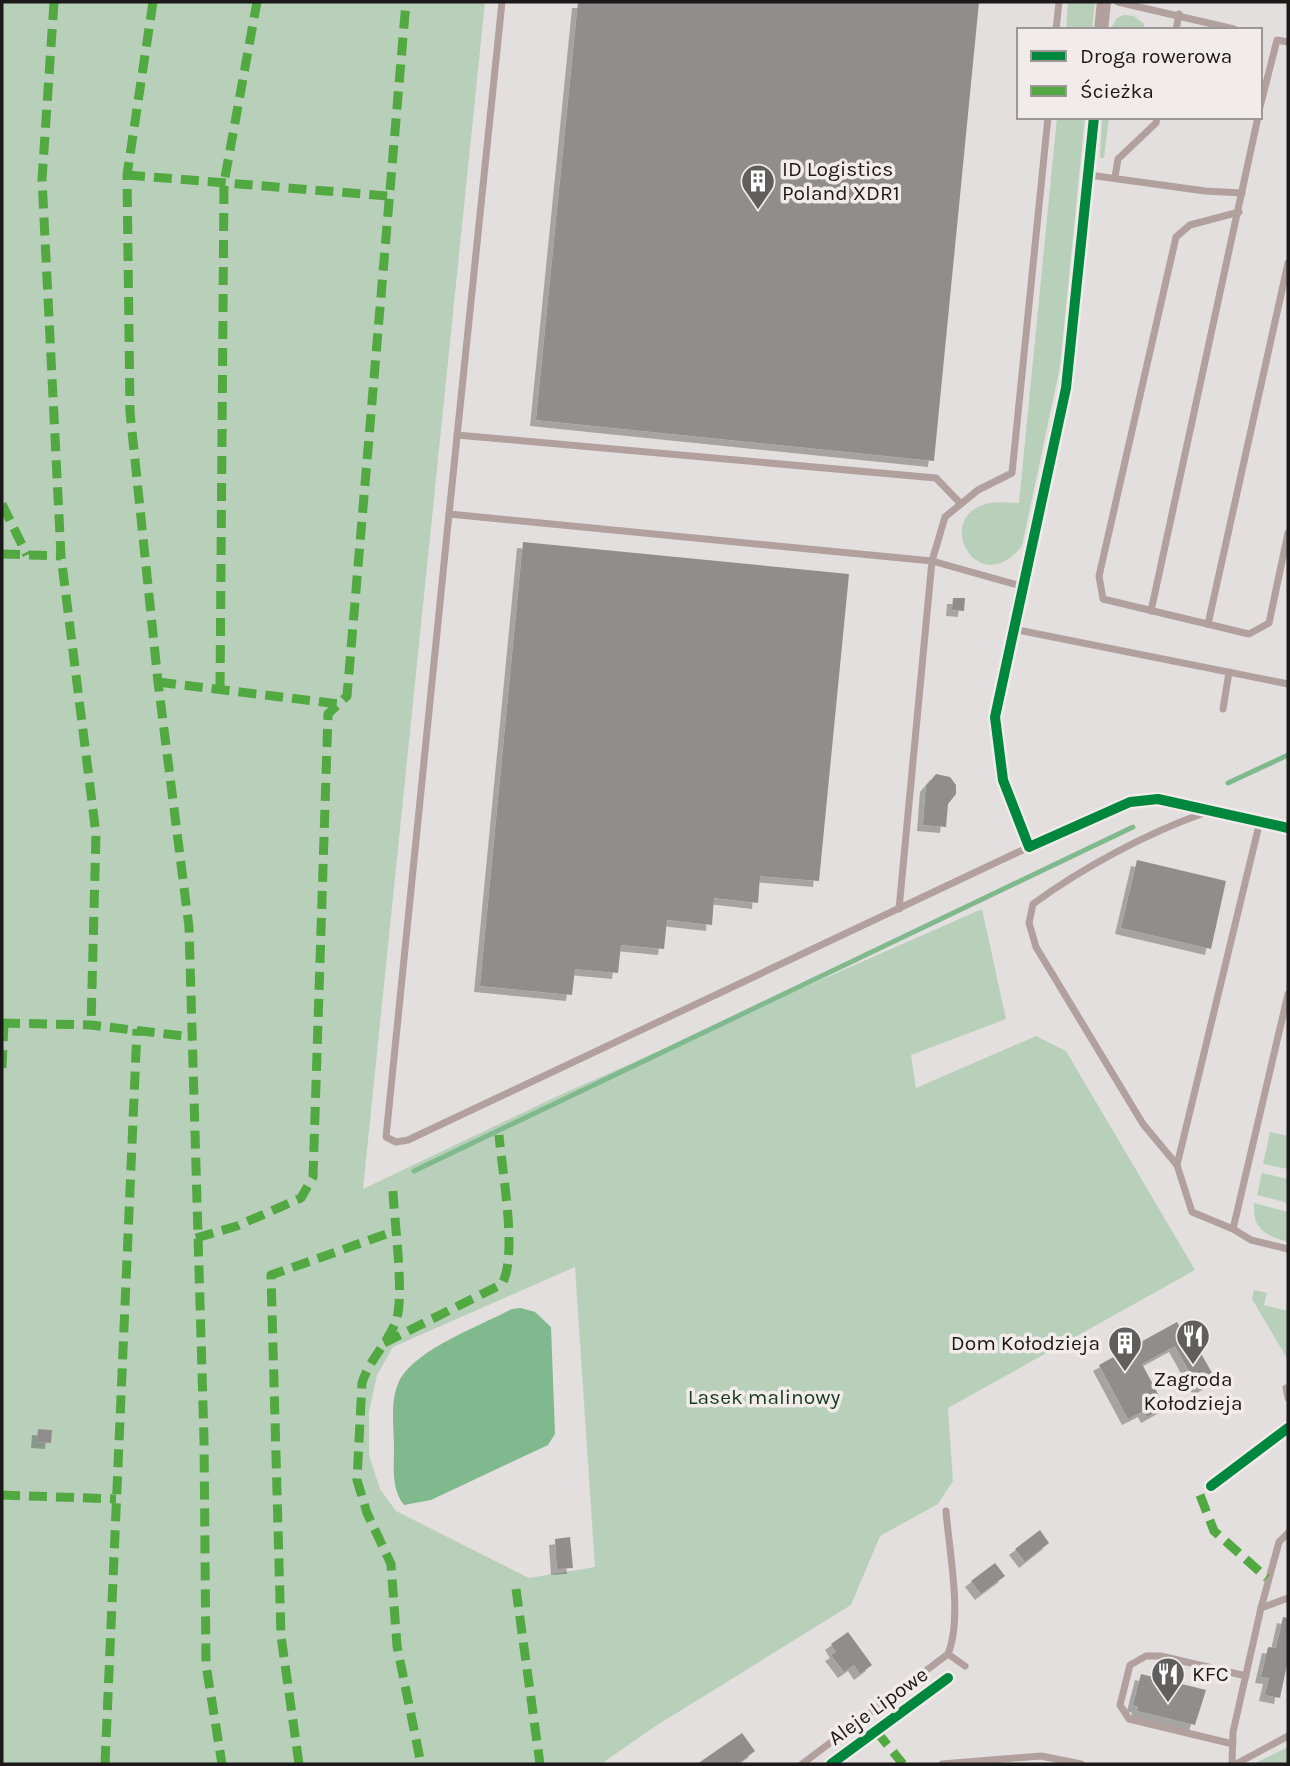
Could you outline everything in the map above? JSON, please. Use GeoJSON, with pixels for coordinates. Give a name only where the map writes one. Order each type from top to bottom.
{"type":"FeatureCollection","features":[{"type":"Feature","properties":{"kind":"street"},"geometry":{"type":"LineString","coordinates":[[1101,28],[1104,2]]}},
{"type":"Feature","properties":{"kind":"street"},"geometry":{"type":"LineString","coordinates":[[1094,119],[1066,388],[1021,586],[995,717],[1003,780],[1030,847],[1130,802],[1158,799],[1288,828]]}},
{"type":"Feature","properties":{"kind":"street","name":"Aleje Lipowe"},"geometry":{"type":"LineString","coordinates":[[831,1764],[948,1678]]}},
{"type":"Feature","properties":{"kind":"lane"},"geometry":{"type":"LineString","coordinates":[[502,2],[386,1137],[396,1142],[408,1140],[1030,847]]}},
{"type":"Feature","properties":{"kind":"lane"},"geometry":{"type":"LineString","coordinates":[[1056,28],[1059,2]]}},
{"type":"Feature","properties":{"kind":"lane"},"geometry":{"type":"LineString","coordinates":[[1118,2],[1230,28]]}},
{"type":"Feature","properties":{"kind":"lane"},"geometry":{"type":"LineString","coordinates":[[1176,28],[1179,14]]}},
{"type":"Feature","properties":{"kind":"lane"},"geometry":{"type":"LineString","coordinates":[[1262,99],[1277,40],[1288,42]]}},
{"type":"Feature","properties":{"kind":"lane"},"geometry":{"type":"LineString","coordinates":[[899,909],[932,561],[945,517],[978,490],[1012,473],[1048,119]]}},
{"type":"Feature","properties":{"kind":"lane"},"geometry":{"type":"LineString","coordinates":[[1115,177],[1118,159],[1157,119]]}},
{"type":"Feature","properties":{"kind":"lane"},"geometry":{"type":"LineString","coordinates":[[1151,611],[1258,119]]}},
{"type":"Feature","properties":{"kind":"lane"},"geometry":{"type":"LineString","coordinates":[[1089,174],[1205,191],[1242,193]]}},
{"type":"Feature","properties":{"kind":"lane"},"geometry":{"type":"LineString","coordinates":[[1239,212],[1190,225],[1176,237],[1102,562],[1100,576],[1104,599],[1250,634],[1269,622],[1284,571],[1288,533]]}},
{"type":"Feature","properties":{"kind":"lane"},"geometry":{"type":"LineString","coordinates":[[1208,624],[1288,263]]}},
{"type":"Feature","properties":{"kind":"lane"},"geometry":{"type":"LineString","coordinates":[[457,435],[936,478],[961,504]]}},
{"type":"Feature","properties":{"kind":"lane"},"geometry":{"type":"LineString","coordinates":[[449,514],[932,561],[1021,586]]}},
{"type":"Feature","properties":{"kind":"lane"},"geometry":{"type":"LineString","coordinates":[[1013,629],[1288,684]]}},
{"type":"Feature","properties":{"kind":"lane"},"geometry":{"type":"LineString","coordinates":[[1223,709],[1229,672]]}},
{"type":"Feature","properties":{"kind":"lane"},"geometry":{"type":"LineString","coordinates":[[1209,811],[1176,822],[1057,886],[1033,904],[1028,923],[1036,947],[1143,1124],[1177,1166],[1192,1212],[1233,1229],[1251,1240],[1288,1249]]}},
{"type":"Feature","properties":{"kind":"lane"},"geometry":{"type":"LineString","coordinates":[[1177,1166],[1260,821]]}},
{"type":"Feature","properties":{"kind":"lane"},"geometry":{"type":"LineString","coordinates":[[1233,1229],[1288,994]]}},
{"type":"Feature","properties":{"kind":"lane"},"geometry":{"type":"LineString","coordinates":[[1288,1389],[1286,1388],[1288,1398]]}},
{"type":"Feature","properties":{"kind":"lane"},"geometry":{"type":"LineString","coordinates":[[1212,1486],[1288,1428]]}},
{"type":"Feature","properties":{"kind":"lane"},"geometry":{"type":"LineString","coordinates":[[802,1764],[948,1654],[954,1640],[954,1614],[946,1511]]}},
{"type":"Feature","properties":{"kind":"lane"},"geometry":{"type":"LineString","coordinates":[[1288,1533],[1279,1542],[1261,1608],[1233,1732],[1234,1764],[1288,1736]]}},
{"type":"Feature","properties":{"kind":"lane"},"geometry":{"type":"LineString","coordinates":[[1261,1608],[1288,1598]]}},
{"type":"Feature","properties":{"kind":"lane"},"geometry":{"type":"LineString","coordinates":[[948,1654],[965,1666]]}},
{"type":"Feature","properties":{"kind":"lane"},"geometry":{"type":"LineString","coordinates":[[1233,1744],[1129,1719],[1120,1705],[1130,1665],[1146,1656],[1161,1656],[1246,1676]]}},
{"type":"Feature","properties":{"kind":"lane"},"geometry":{"type":"LineString","coordinates":[[942,1764],[1041,1756],[1081,1764]]}},
{"type":"Feature","properties":{"kind":"green space","name":"Lasek malinowy"},"geometry":{"type":"Polygon","coordinates":[[[2,2],[485,2],[363,1189],[564,1093],[982,909],[1006,1019],[911,1055],[916,1088],[1036,1036],[1066,1051],[1195,1270],[948,1408],[953,1481],[938,1504],[880,1536],[851,1605],[654,1727],[601,1764],[2,1764],[2,2]],[[575,1267],[393,1347],[377,1375],[369,1412],[369,1455],[380,1489],[396,1511],[529,1578],[595,1567],[575,1267]]]}},
{"type":"Feature","properties":{"kind":"green space"},"geometry":{"type":"Polygon","coordinates":[[[1068,2],[1095,2],[1092,28],[1066,28],[1068,2]]]}},
{"type":"Feature","properties":{"kind":"green space"},"geometry":{"type":"Polygon","coordinates":[[[1124,15],[1134,16],[1144,24],[1144,28],[1111,28],[1117,18],[1124,15]]]}},
{"type":"Feature","properties":{"kind":"green space"},"geometry":{"type":"Polygon","coordinates":[[[1057,119],[1085,119],[1060,367],[1022,546],[1006,561],[991,565],[977,561],[962,538],[963,525],[970,512],[986,504],[1019,503],[1057,119]]]}},
{"type":"Feature","properties":{"kind":"green space"},"geometry":{"type":"Polygon","coordinates":[[[1102,119],[1109,119],[1104,158],[1100,158],[1102,119]]]}},
{"type":"Feature","properties":{"kind":"green space"},"geometry":{"type":"Polygon","coordinates":[[[1270,1132],[1288,1136],[1288,1169],[1263,1164],[1270,1132]]]}},
{"type":"Feature","properties":{"kind":"green space"},"geometry":{"type":"Polygon","coordinates":[[[1262,1173],[1288,1179],[1288,1203],[1257,1195],[1262,1173]]]}},
{"type":"Feature","properties":{"kind":"green space"},"geometry":{"type":"Polygon","coordinates":[[[1254,1203],[1288,1212],[1288,1242],[1262,1230],[1255,1219],[1254,1203]]]}},
{"type":"Feature","properties":{"kind":"green space"},"geometry":{"type":"Polygon","coordinates":[[[1254,1290],[1267,1293],[1264,1305],[1288,1311],[1288,1360],[1252,1299],[1254,1290]]]}},
{"type":"Feature","properties":{"kind":"green space"},"geometry":{"type":"Polygon","coordinates":[[[1288,1747],[1288,1764],[1254,1764],[1288,1747]]]}},
{"type":"Feature","properties":{"kind":"shaded area"},"geometry":{"type":"Polygon","coordinates":[[[521,1308],[535,1312],[551,1327],[555,1434],[548,1445],[431,1500],[404,1505],[395,1485],[393,1407],[398,1384],[405,1372],[431,1350],[448,1340],[512,1309],[521,1308]]]}},
{"type":"Feature","properties":{"kind":"building","name":"ID Logistics Poland XDR1"},"geometry":{"type":"Polygon","coordinates":[[[578,2],[979,2],[934,461],[536,420],[578,2]]]}},
{"type":"Feature","properties":{"kind":"building"},"geometry":{"type":"Polygon","coordinates":[[[523,542],[849,574],[819,881],[760,876],[758,903],[714,898],[712,925],[667,920],[664,949],[621,945],[618,973],[575,969],[572,995],[480,986],[523,542]]]}},
{"type":"Feature","properties":{"kind":"building"},"geometry":{"type":"Polygon","coordinates":[[[953,598],[965,598],[964,611],[952,610],[953,598]]]}},
{"type":"Feature","properties":{"kind":"building"},"geometry":{"type":"Polygon","coordinates":[[[936,774],[950,777],[956,785],[956,794],[948,804],[946,827],[923,825],[926,786],[936,774]]]}},
{"type":"Feature","properties":{"kind":"building"},"geometry":{"type":"Polygon","coordinates":[[[1137,860],[1226,881],[1211,949],[1121,928],[1137,860]]]}},
{"type":"Feature","properties":{"kind":"building","name":"Dom Kołodzieja"},"geometry":{"type":"Polygon","coordinates":[[[1177,1322],[1190,1345],[1195,1343],[1216,1380],[1199,1389],[1175,1346],[1142,1364],[1165,1407],[1147,1417],[1144,1411],[1128,1419],[1099,1365],[1177,1322]]]}},
{"type":"Feature","properties":{"kind":"building"},"geometry":{"type":"Polygon","coordinates":[[[38,1429],[52,1430],[51,1443],[37,1442],[38,1429]]]}},
{"type":"Feature","properties":{"kind":"building"},"geometry":{"type":"Polygon","coordinates":[[[1040,1530],[1049,1543],[1025,1562],[1015,1549],[1040,1530]]]}},
{"type":"Feature","properties":{"kind":"building"},"geometry":{"type":"Polygon","coordinates":[[[570,1537],[573,1568],[557,1569],[555,1539],[570,1537]]]}},
{"type":"Feature","properties":{"kind":"building"},"geometry":{"type":"Polygon","coordinates":[[[995,1563],[1005,1576],[981,1594],[971,1581],[995,1563]]]}},
{"type":"Feature","properties":{"kind":"building"},"geometry":{"type":"Polygon","coordinates":[[[1283,1617],[1288,1618],[1288,1660],[1280,1698],[1265,1695],[1269,1678],[1261,1677],[1268,1647],[1276,1648],[1283,1617]]]}},
{"type":"Feature","properties":{"kind":"building"},"geometry":{"type":"Polygon","coordinates":[[[848,1632],[872,1665],[860,1674],[854,1665],[844,1672],[831,1655],[836,1652],[831,1644],[848,1632]]]}},
{"type":"Feature","properties":{"kind":"building"},"geometry":{"type":"Polygon","coordinates":[[[1141,1674],[1206,1690],[1195,1725],[1137,1711],[1138,1707],[1133,1705],[1141,1674]]]}},
{"type":"Feature","properties":{"kind":"building"},"geometry":{"type":"Polygon","coordinates":[[[742,1733],[755,1751],[738,1764],[697,1764],[742,1733]]]}},
{"type":"Feature","properties":{"kind":"waterway"},"geometry":{"type":"LineString","coordinates":[[1228,783],[1288,755]]}},
{"type":"Feature","properties":{"kind":"waterway"},"geometry":{"type":"LineString","coordinates":[[414,1171],[1133,827]]}},
{"type":"Feature","properties":{"kind":"marked path"},"geometry":{"type":"LineString","coordinates":[[54,2],[42,179],[61,556],[96,834],[91,1025]]}},
{"type":"Feature","properties":{"kind":"marked path"},"geometry":{"type":"LineString","coordinates":[[153,2],[127,175],[130,412],[158,682],[189,927],[204,1440],[206,1665],[222,1764]]}},
{"type":"Feature","properties":{"kind":"marked path"},"geometry":{"type":"LineString","coordinates":[[220,690],[224,183],[257,2]]}},
{"type":"Feature","properties":{"kind":"marked path"},"geometry":{"type":"LineString","coordinates":[[196,1238],[237,1226],[301,1198],[313,1177],[328,714],[347,696],[406,2]]}},
{"type":"Feature","properties":{"kind":"marked path"},"geometry":{"type":"LineString","coordinates":[[127,175],[388,196]]}},
{"type":"Feature","properties":{"kind":"marked path"},"geometry":{"type":"LineString","coordinates":[[2,504],[27,555]]}},
{"type":"Feature","properties":{"kind":"marked path"},"geometry":{"type":"LineString","coordinates":[[2,554],[61,556]]}},
{"type":"Feature","properties":{"kind":"marked path"},"geometry":{"type":"LineString","coordinates":[[158,682],[339,704]]}},
{"type":"Feature","properties":{"kind":"marked path"},"geometry":{"type":"LineString","coordinates":[[2,1023],[91,1025],[192,1037]]}},
{"type":"Feature","properties":{"kind":"marked path"},"geometry":{"type":"LineString","coordinates":[[2,1068],[4,1023]]}},
{"type":"Feature","properties":{"kind":"marked path"},"geometry":{"type":"LineString","coordinates":[[105,1764],[137,1029]]}},
{"type":"Feature","properties":{"kind":"marked path"},"geometry":{"type":"LineString","coordinates":[[384,1343],[502,1284],[507,1271],[509,1234],[499,1135]]}},
{"type":"Feature","properties":{"kind":"marked path"},"geometry":{"type":"LineString","coordinates":[[393,1191],[399,1276],[398,1309],[393,1329],[362,1383],[357,1480],[367,1513],[391,1564],[397,1646],[421,1764]]}},
{"type":"Feature","properties":{"kind":"marked path"},"geometry":{"type":"LineString","coordinates":[[299,1764],[281,1636],[271,1275],[395,1231]]}},
{"type":"Feature","properties":{"kind":"marked path"},"geometry":{"type":"LineString","coordinates":[[2,1495],[116,1499]]}},
{"type":"Feature","properties":{"kind":"marked path"},"geometry":{"type":"LineString","coordinates":[[1200,1495],[1214,1531],[1267,1578]]}},
{"type":"Feature","properties":{"kind":"marked path"},"geometry":{"type":"LineString","coordinates":[[516,1589],[540,1764]]}},
{"type":"Feature","properties":{"kind":"marked path"},"geometry":{"type":"LineString","coordinates":[[876,1731],[903,1764]]}},
{"type":"Feature","properties":{"kind":"cycle path"},"geometry":{"type":"LineString","coordinates":[[1094,119],[1066,388],[995,717],[1003,780],[1029,847],[1130,802],[1158,799],[1288,828]]}},
{"type":"Feature","properties":{"kind":"cycle path"},"geometry":{"type":"LineString","coordinates":[[1211,1486],[1288,1428]]}},
{"type":"Feature","properties":{"kind":"cycle path"},"geometry":{"type":"LineString","coordinates":[[831,1764],[948,1678]]}},
{"type":"Feature","properties":{"kind":"place","name":"ID Logistics Poland XDR1"},"geometry":{"type":"Point","coordinates":[758,211]}},
{"type":"Feature","properties":{"kind":"place","name":"Zagroda Kołodzieja"},"geometry":{"type":"Point","coordinates":[1193,1366]}},
{"type":"Feature","properties":{"kind":"place","name":"Dom Kołodzieja"},"geometry":{"type":"Point","coordinates":[1125,1373]}},
{"type":"Feature","properties":{"kind":"place","name":"KFC"},"geometry":{"type":"Point","coordinates":[1168,1704]}}]}
